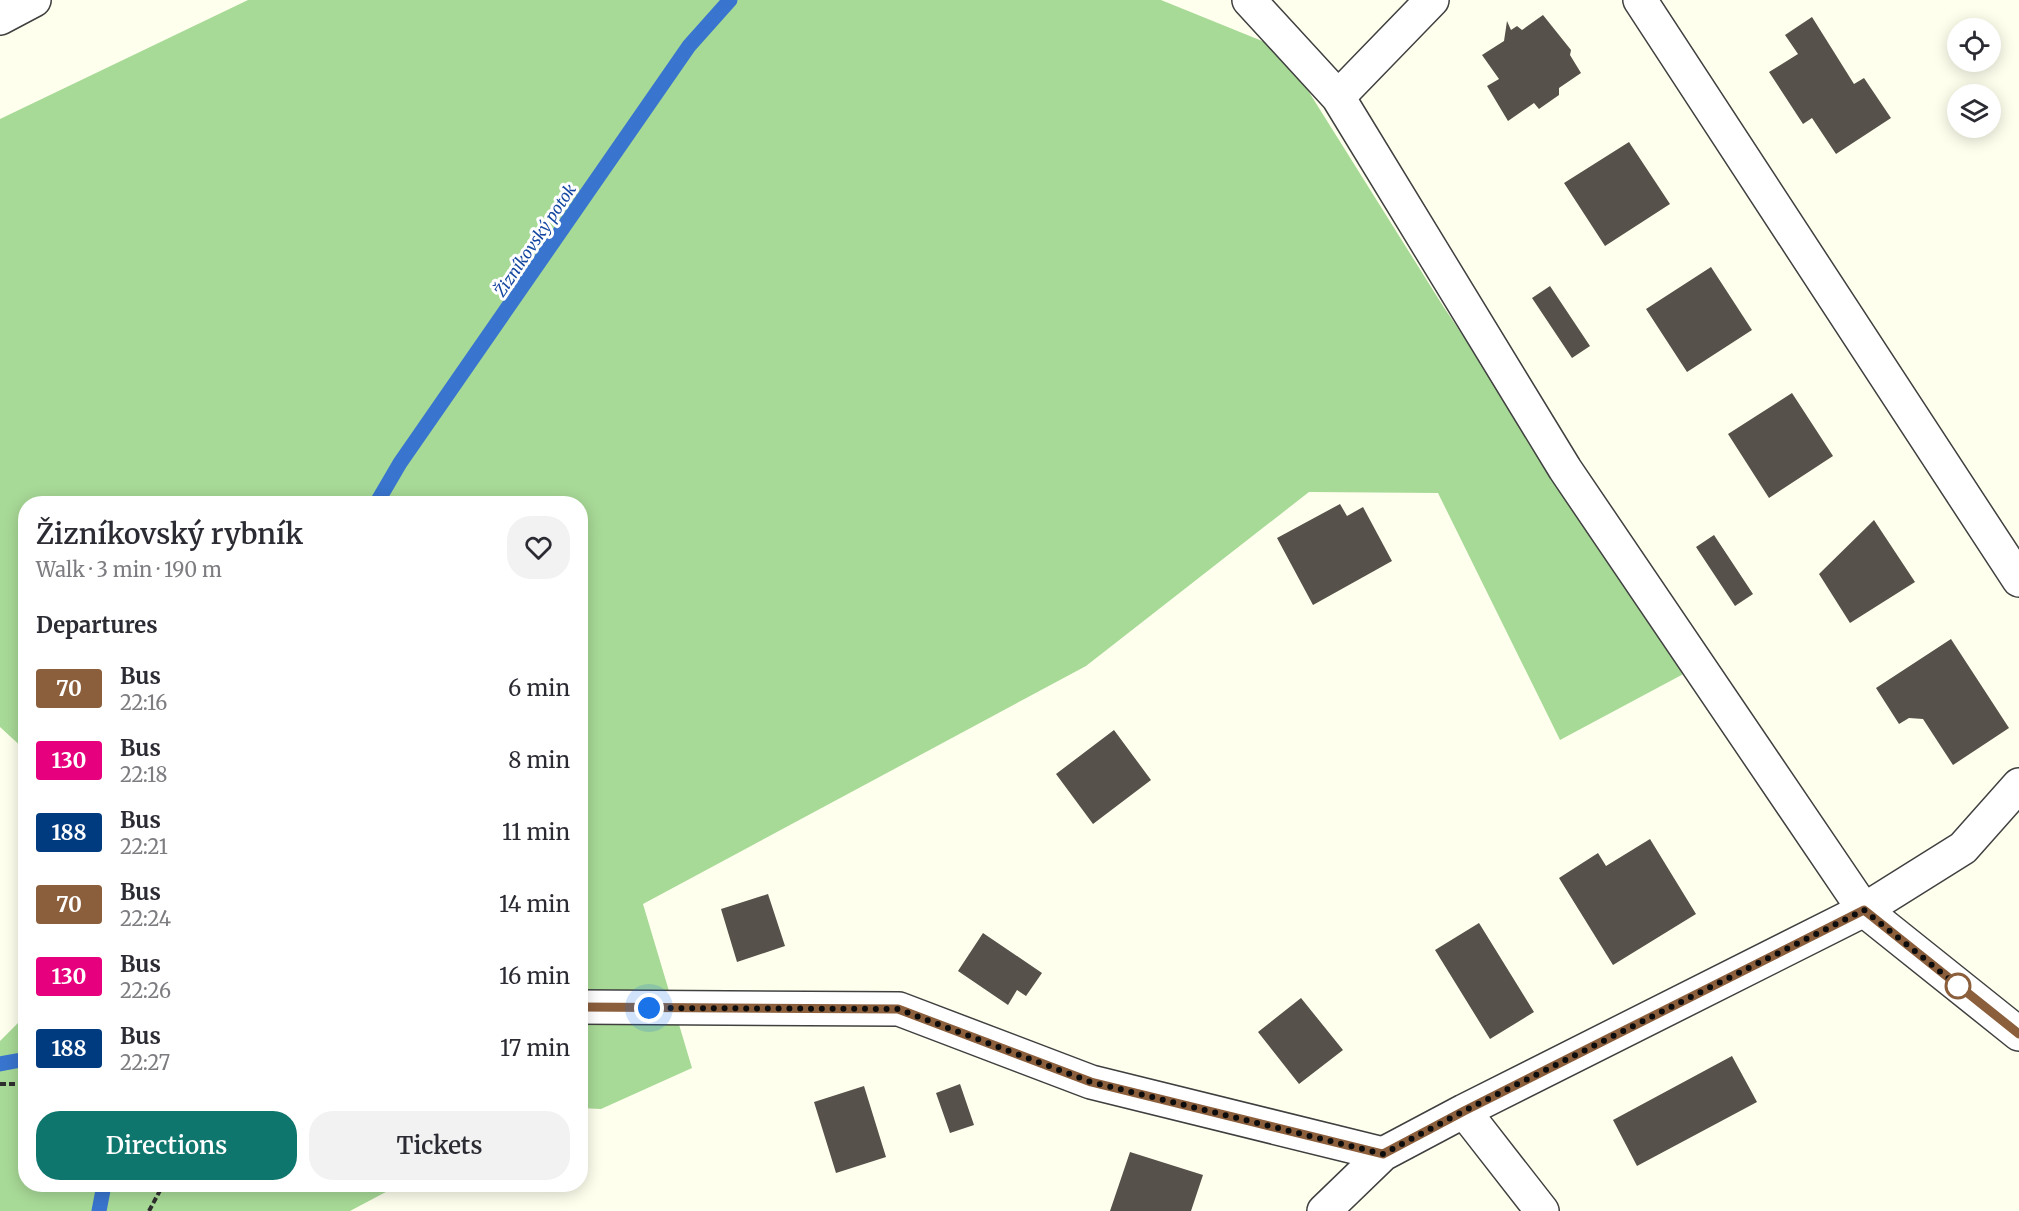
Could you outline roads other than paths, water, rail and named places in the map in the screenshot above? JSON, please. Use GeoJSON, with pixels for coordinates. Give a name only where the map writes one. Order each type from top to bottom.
{"type":"FeatureCollection","features":[{"type":"Feature","properties":{"kind":"street"},"geometry":{"type":"LineString","coordinates":[[0,18],[34,0]]}},
{"type":"Feature","properties":{"kind":"street"},"geometry":{"type":"LineString","coordinates":[[1249,0],[1338,97],[1565,469],[1864,910],[2019,1034]]}},
{"type":"Feature","properties":{"kind":"street"},"geometry":{"type":"LineString","coordinates":[[1338,97],[1432,0]]}},
{"type":"Feature","properties":{"kind":"street"},"geometry":{"type":"LineString","coordinates":[[1640,0],[2019,580]]}},
{"type":"Feature","properties":{"kind":"street"},"geometry":{"type":"LineString","coordinates":[[1324,1211],[1383,1154],[1864,910],[1963,848],[2019,785]]}},
{"type":"Feature","properties":{"kind":"street"},"geometry":{"type":"LineString","coordinates":[[588,1007],[898,1009],[1091,1082],[1383,1154]]}},
{"type":"Feature","properties":{"kind":"street"},"geometry":{"type":"LineString","coordinates":[[1464,1111],[1542,1211]]}},
{"type":"Feature","properties":{"kind":"waterway","name":"Žizníkovský potok"},"geometry":{"type":"LineString","coordinates":[[381,496],[400,463],[689,46],[730,0]]}},
{"type":"Feature","properties":{"kind":"waterway"},"geometry":{"type":"LineString","coordinates":[[0,1064],[18,1061]]}},
{"type":"Feature","properties":{"kind":"waterway","name":"Žizníkovský potok"},"geometry":{"type":"LineString","coordinates":[[99,1211],[103,1192]]}}]}
